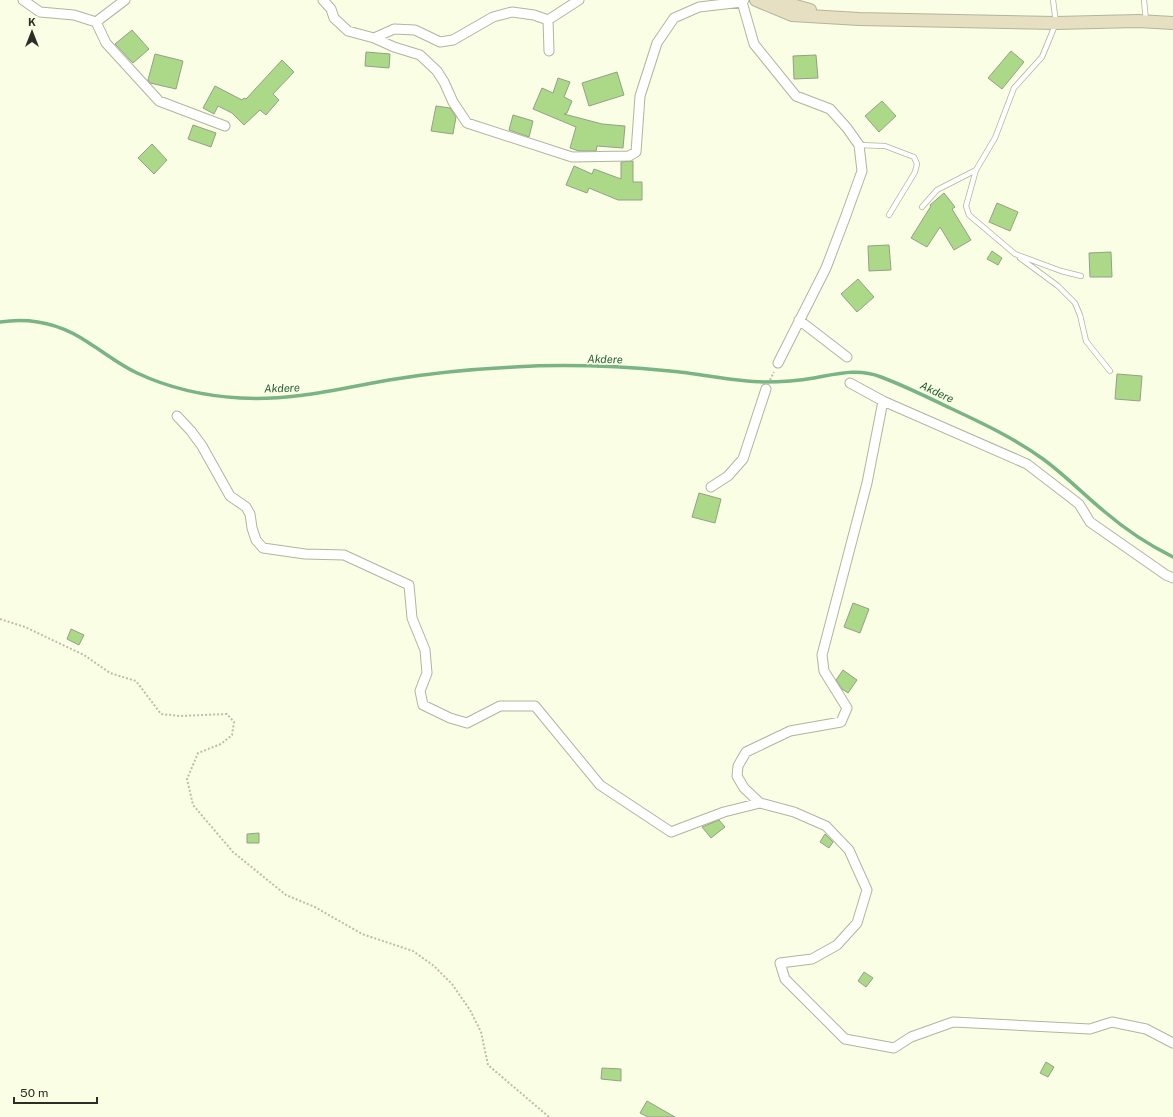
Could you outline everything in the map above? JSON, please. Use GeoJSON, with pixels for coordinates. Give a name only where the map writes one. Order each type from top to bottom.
{"type":"FeatureCollection","features":[{"type":"Feature","properties":{"kind":"main road"},"geometry":{"type":"LineString","coordinates":[[756,0],[792,15],[859,20],[1056,23],[1146,21],[1173,23]]}},
{"type":"Feature","properties":{"kind":"main road"},"geometry":{"type":"LineString","coordinates":[[774,0],[813,11],[981,22]]}},
{"type":"Feature","properties":{"kind":"street"},"geometry":{"type":"LineString","coordinates":[[22,0],[40,12],[74,14],[96,22],[106,43],[159,101],[225,126]]}},
{"type":"Feature","properties":{"kind":"street"},"geometry":{"type":"LineString","coordinates":[[96,22],[125,0]]}},
{"type":"Feature","properties":{"kind":"street"},"geometry":{"type":"LineString","coordinates":[[323,0],[331,9],[334,18],[348,30],[420,55],[437,71],[453,102],[467,123],[572,157],[629,156],[636,152],[640,96],[657,43],[674,18],[699,7],[743,1],[754,44],[796,96],[830,109],[860,145],[862,171],[846,218],[826,268],[778,363]]}},
{"type":"Feature","properties":{"kind":"street"},"geometry":{"type":"LineString","coordinates":[[548,20],[579,0]]}},
{"type":"Feature","properties":{"kind":"street"},"geometry":{"type":"LineString","coordinates":[[374,38],[394,29],[414,30],[440,42],[453,40],[493,17],[512,12],[534,15],[548,20]]}},
{"type":"Feature","properties":{"kind":"street"},"geometry":{"type":"LineString","coordinates":[[548,20],[549,51]]}},
{"type":"Feature","properties":{"kind":"street"},"geometry":{"type":"LineString","coordinates":[[800,320],[847,357]]}},
{"type":"Feature","properties":{"kind":"street"},"geometry":{"type":"LineString","coordinates":[[850,383],[883,401],[1027,464],[1079,504],[1090,522],[1166,575],[1173,578]]}},
{"type":"Feature","properties":{"kind":"street"},"geometry":{"type":"LineString","coordinates":[[711,487],[728,476],[743,459],[766,389]]}},
{"type":"Feature","properties":{"kind":"street"},"geometry":{"type":"LineString","coordinates":[[883,401],[867,483],[822,655],[824,671],[847,708],[841,722],[790,731],[746,752],[738,766],[737,776],[744,788],[760,803],[794,812],[826,826],[849,850],[867,890],[857,923],[837,945],[812,959],[780,963],[785,979],[845,1039],[894,1048],[911,1037],[952,1022],[1090,1029],[1112,1022],[1146,1029],[1173,1043]]}},
{"type":"Feature","properties":{"kind":"street"},"geometry":{"type":"LineString","coordinates":[[177,416],[202,446],[230,496],[246,507],[250,514],[256,540],[263,548],[305,554],[344,555],[408,585],[412,618],[425,650],[427,673],[420,691],[423,705],[450,718],[467,724],[500,706],[535,706],[600,785],[671,832],[724,812],[760,803]]}},
{"type":"Feature","properties":{"kind":"lane"},"geometry":{"type":"LineString","coordinates":[[1053,0],[1056,23],[1042,57],[1014,88],[995,138],[976,170],[966,206],[969,215],[1058,286],[1075,302],[1080,315],[1086,341],[1110,372]]}},
{"type":"Feature","properties":{"kind":"lane"},"geometry":{"type":"LineString","coordinates":[[1144,0],[1146,21]]}},
{"type":"Feature","properties":{"kind":"lane"},"geometry":{"type":"LineString","coordinates":[[860,145],[885,146],[914,157],[917,164],[915,172],[889,215]]}},
{"type":"Feature","properties":{"kind":"lane"},"geometry":{"type":"LineString","coordinates":[[922,207],[937,190],[976,170]]}},
{"type":"Feature","properties":{"kind":"lane"},"geometry":{"type":"LineString","coordinates":[[1016,254],[1062,271],[1082,276]]}},
{"type":"Feature","properties":{"kind":"path"},"geometry":{"type":"LineString","coordinates":[[766,389],[778,363]]}},
{"type":"Feature","properties":{"kind":"path"},"geometry":{"type":"LineString","coordinates":[[0,619],[25,627],[84,655],[110,673],[136,681],[161,714],[180,716],[227,714],[234,722],[232,735],[221,744],[198,753],[187,779],[193,805],[233,852],[286,895],[315,907],[362,934],[413,951],[434,966],[452,984],[470,1010],[481,1032],[488,1065],[549,1117]]}},
{"type":"Feature","properties":{"kind":"building"},"geometry":{"type":"Polygon","coordinates":[[[132,30],[149,49],[133,63],[115,44],[132,30]]]}},
{"type":"Feature","properties":{"kind":"building"},"geometry":{"type":"Polygon","coordinates":[[[1011,51],[1024,62],[1002,89],[988,78],[1011,51]]]}},
{"type":"Feature","properties":{"kind":"building"},"geometry":{"type":"Polygon","coordinates":[[[366,52],[390,54],[389,68],[365,66],[366,52]]]}},
{"type":"Feature","properties":{"kind":"building"},"geometry":{"type":"Polygon","coordinates":[[[155,54],[183,61],[176,89],[150,83],[148,80],[155,54]]]}},
{"type":"Feature","properties":{"kind":"building"},"geometry":{"type":"Polygon","coordinates":[[[816,55],[818,78],[794,79],[793,56],[816,55]]]}},
{"type":"Feature","properties":{"kind":"building"},"geometry":{"type":"Polygon","coordinates":[[[282,60],[294,72],[273,94],[279,100],[266,115],[260,110],[244,125],[232,113],[218,106],[214,114],[203,108],[215,86],[242,100],[244,98],[246,99],[282,60]]]}},
{"type":"Feature","properties":{"kind":"building"},"geometry":{"type":"Polygon","coordinates":[[[617,72],[624,95],[589,106],[582,83],[617,72]]]}},
{"type":"Feature","properties":{"kind":"building"},"geometry":{"type":"Polygon","coordinates":[[[558,78],[570,82],[564,97],[572,101],[567,113],[564,114],[602,124],[625,126],[623,148],[597,146],[596,151],[579,151],[570,148],[576,127],[533,109],[542,88],[553,93],[558,78]]]}},
{"type":"Feature","properties":{"kind":"building"},"geometry":{"type":"Polygon","coordinates":[[[882,101],[896,116],[879,132],[865,116],[882,101]]]}},
{"type":"Feature","properties":{"kind":"building"},"geometry":{"type":"Polygon","coordinates":[[[436,106],[450,108],[456,117],[453,134],[431,131],[436,106]]]}},
{"type":"Feature","properties":{"kind":"building"},"geometry":{"type":"Polygon","coordinates":[[[513,115],[533,121],[529,137],[509,130],[513,115]]]}},
{"type":"Feature","properties":{"kind":"building"},"geometry":{"type":"Polygon","coordinates":[[[193,125],[216,133],[211,147],[188,139],[193,125]]]}},
{"type":"Feature","properties":{"kind":"building"},"geometry":{"type":"Polygon","coordinates":[[[152,144],[167,160],[154,174],[138,158],[152,144]]]}},
{"type":"Feature","properties":{"kind":"building"},"geometry":{"type":"Polygon","coordinates":[[[633,161],[633,182],[642,182],[642,200],[618,200],[589,188],[587,193],[566,185],[574,166],[592,174],[594,169],[621,179],[621,162],[633,161]]]}},
{"type":"Feature","properties":{"kind":"building"},"geometry":{"type":"Polygon","coordinates":[[[944,193],[955,207],[952,209],[971,240],[954,250],[940,227],[927,247],[911,238],[931,206],[930,205],[944,193]]]}},
{"type":"Feature","properties":{"kind":"building"},"geometry":{"type":"Polygon","coordinates":[[[997,203],[1018,212],[1010,231],[989,222],[997,203]]]}},
{"type":"Feature","properties":{"kind":"building"},"geometry":{"type":"Polygon","coordinates":[[[889,245],[891,270],[869,271],[868,246],[889,245]]]}},
{"type":"Feature","properties":{"kind":"building"},"geometry":{"type":"Polygon","coordinates":[[[992,251],[1002,258],[998,265],[987,259],[992,251]]]}},
{"type":"Feature","properties":{"kind":"building"},"geometry":{"type":"Polygon","coordinates":[[[1111,252],[1112,277],[1090,277],[1089,253],[1111,252]]]}},
{"type":"Feature","properties":{"kind":"building"},"geometry":{"type":"Polygon","coordinates":[[[858,279],[874,297],[857,312],[841,294],[858,279]]]}},
{"type":"Feature","properties":{"kind":"building"},"geometry":{"type":"Polygon","coordinates":[[[1117,374],[1142,376],[1140,401],[1115,399],[1117,374]]]}},
{"type":"Feature","properties":{"kind":"building"},"geometry":{"type":"Polygon","coordinates":[[[699,493],[721,499],[715,523],[692,517],[699,493]]]}},
{"type":"Feature","properties":{"kind":"building"},"geometry":{"type":"Polygon","coordinates":[[[853,603],[869,609],[860,633],[844,627],[853,603]]]}},
{"type":"Feature","properties":{"kind":"building"},"geometry":{"type":"Polygon","coordinates":[[[71,629],[84,635],[79,645],[67,639],[71,629]]]}},
{"type":"Feature","properties":{"kind":"building"},"geometry":{"type":"Polygon","coordinates":[[[843,670],[857,680],[848,693],[842,689],[836,680],[843,670]]]}},
{"type":"Feature","properties":{"kind":"building"},"geometry":{"type":"Polygon","coordinates":[[[719,820],[725,827],[711,838],[702,827],[719,820]]]}},
{"type":"Feature","properties":{"kind":"building"},"geometry":{"type":"Polygon","coordinates":[[[259,833],[259,843],[247,843],[247,834],[259,833]]]}},
{"type":"Feature","properties":{"kind":"building"},"geometry":{"type":"Polygon","coordinates":[[[825,834],[833,842],[829,848],[820,842],[825,834]]]}},
{"type":"Feature","properties":{"kind":"building"},"geometry":{"type":"Polygon","coordinates":[[[864,972],[873,978],[866,987],[858,981],[864,972]]]}},
{"type":"Feature","properties":{"kind":"building"},"geometry":{"type":"Polygon","coordinates":[[[1046,1062],[1054,1067],[1048,1077],[1040,1073],[1046,1062]]]}},
{"type":"Feature","properties":{"kind":"building"},"geometry":{"type":"Polygon","coordinates":[[[602,1068],[621,1069],[621,1081],[601,1079],[602,1068]]]}},
{"type":"Feature","properties":{"kind":"building"},"geometry":{"type":"Polygon","coordinates":[[[647,1101],[675,1117],[648,1117],[640,1113],[647,1101]]]}},
{"type":"Feature","properties":{"kind":"waterway","name":"Akdere"},"geometry":{"type":"LineString","coordinates":[[0,322],[24,321],[58,327],[69,331],[125,366],[149,378],[174,387],[200,393],[240,398],[278,398],[297,396],[420,375],[467,370],[534,366],[631,368],[764,382],[801,380],[856,372],[872,374],[890,380],[986,425],[1021,444],[1051,465],[1129,531],[1173,557]]}}]}
